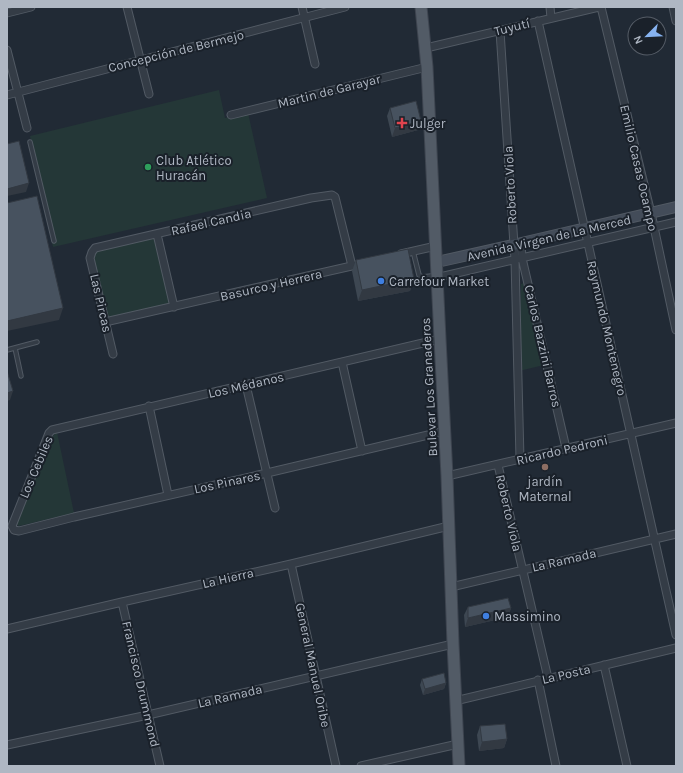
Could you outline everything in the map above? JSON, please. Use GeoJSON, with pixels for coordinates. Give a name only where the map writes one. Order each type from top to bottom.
{"type":"FeatureCollection","features":[{"type":"Feature","properties":{"kind":"main road","name":"Bulevar Los Granaderos"},"geometry":{"type":"LineString","coordinates":[[421,7],[426,48],[437,262],[434,277],[440,339],[445,431],[455,701],[459,766]]}},
{"type":"Feature","properties":{"kind":"main road","name":"Avenida Virgen de La Merced"},"geometry":{"type":"LineString","coordinates":[[437,262],[676,207]]}},
{"type":"Feature","properties":{"kind":"street"},"geometry":{"type":"LineString","coordinates":[[7,13],[31,7]]}},
{"type":"Feature","properties":{"kind":"street"},"geometry":{"type":"LineString","coordinates":[[127,7],[149,94]]}},
{"type":"Feature","properties":{"kind":"street"},"geometry":{"type":"LineString","coordinates":[[302,7],[315,64]]}},
{"type":"Feature","properties":{"kind":"street","name":"Concepción de Bermejo"},"geometry":{"type":"LineString","coordinates":[[7,95],[345,7]]}},
{"type":"Feature","properties":{"kind":"street"},"geometry":{"type":"LineString","coordinates":[[550,7],[551,18]]}},
{"type":"Feature","properties":{"kind":"street","name":"Tuyutí"},"geometry":{"type":"LineString","coordinates":[[426,48],[600,7]]}},
{"type":"Feature","properties":{"kind":"street","name":"Emilio Casas Ocampo"},"geometry":{"type":"LineString","coordinates":[[600,7],[651,213],[676,330]]}},
{"type":"Feature","properties":{"kind":"street"},"geometry":{"type":"LineString","coordinates":[[673,7],[676,21]]}},
{"type":"Feature","properties":{"kind":"street","name":"Raymundo Montenegro"},"geometry":{"type":"LineString","coordinates":[[538,21],[632,433],[676,634]]}},
{"type":"Feature","properties":{"kind":"street","name":"Roberto Viola"},"geometry":{"type":"LineString","coordinates":[[500,31],[517,244],[514,260],[520,459]]}},
{"type":"Feature","properties":{"kind":"street"},"geometry":{"type":"LineString","coordinates":[[7,50],[27,128]]}},
{"type":"Feature","properties":{"kind":"street","name":"Martin de Garayar"},"geometry":{"type":"LineString","coordinates":[[231,115],[427,68]]}},
{"type":"Feature","properties":{"kind":"street","name":"Rafael Candia"},"geometry":{"type":"LineString","coordinates":[[92,252],[95,248],[311,198],[332,195],[335,197],[352,266]]}},
{"type":"Feature","properties":{"kind":"street","name":"Avenida Virgen de La Merced"},"geometry":{"type":"LineString","coordinates":[[434,277],[676,222]]}},
{"type":"Feature","properties":{"kind":"street"},"geometry":{"type":"LineString","coordinates":[[156,234],[174,307]]}},
{"type":"Feature","properties":{"kind":"street","name":"Carlos Bazzini Barros"},"geometry":{"type":"LineString","coordinates":[[517,244],[522,258],[566,448]]}},
{"type":"Feature","properties":{"kind":"street"},"geometry":{"type":"LineString","coordinates":[[390,257],[436,246]]}},
{"type":"Feature","properties":{"kind":"street","name":"Las Pircas"},"geometry":{"type":"LineString","coordinates":[[92,252],[90,258],[113,354]]}},
{"type":"Feature","properties":{"kind":"street","name":"Basurco y Herrera"},"geometry":{"type":"LineString","coordinates":[[105,322],[360,264]]}},
{"type":"Feature","properties":{"kind":"street","name":"Los Médanos"},"geometry":{"type":"LineString","coordinates":[[52,430],[149,406],[246,385],[440,339]]}},
{"type":"Feature","properties":{"kind":"street"},"geometry":{"type":"LineString","coordinates":[[342,362],[362,451]]}},
{"type":"Feature","properties":{"kind":"street"},"geometry":{"type":"LineString","coordinates":[[246,385],[275,508]]}},
{"type":"Feature","properties":{"kind":"street"},"geometry":{"type":"LineString","coordinates":[[149,406],[168,495]]}},
{"type":"Feature","properties":{"kind":"street","name":"Ricardo Pedroni"},"geometry":{"type":"LineString","coordinates":[[447,476],[676,423]]}},
{"type":"Feature","properties":{"kind":"street","name":"Los Cebiles"},"geometry":{"type":"LineString","coordinates":[[12,526],[49,433],[52,430]]}},
{"type":"Feature","properties":{"kind":"street","name":"Los Pinares"},"geometry":{"type":"LineString","coordinates":[[12,526],[14,530],[19,530],[445,431]]}},
{"type":"Feature","properties":{"kind":"street","name":"Roberto Viola"},"geometry":{"type":"LineString","coordinates":[[498,465],[548,678]]}},
{"type":"Feature","properties":{"kind":"street","name":"La Hierra"},"geometry":{"type":"LineString","coordinates":[[7,629],[449,526]]}},
{"type":"Feature","properties":{"kind":"street","name":"La Ramada"},"geometry":{"type":"LineString","coordinates":[[451,587],[522,569],[676,534]]}},
{"type":"Feature","properties":{"kind":"street","name":"General Manuel Oribe"},"geometry":{"type":"LineString","coordinates":[[291,564],[336,766]]}},
{"type":"Feature","properties":{"kind":"street","name":"Francisco Drummond"},"geometry":{"type":"LineString","coordinates":[[122,602],[160,766]]}},
{"type":"Feature","properties":{"kind":"street","name":"La Ramada"},"geometry":{"type":"LineString","coordinates":[[7,745],[148,715],[453,644]]}},
{"type":"Feature","properties":{"kind":"street","name":"La Posta"},"geometry":{"type":"LineString","coordinates":[[455,701],[676,648]]}},
{"type":"Feature","properties":{"kind":"street"},"geometry":{"type":"LineString","coordinates":[[604,665],[627,766]]}},
{"type":"Feature","properties":{"kind":"street"},"geometry":{"type":"LineString","coordinates":[[538,680],[554,764]]}},
{"type":"Feature","properties":{"kind":"street"},"geometry":{"type":"LineString","coordinates":[[361,766],[458,744]]}},
{"type":"Feature","properties":{"kind":"lane"},"geometry":{"type":"LineString","coordinates":[[30,142],[54,241]]}},
{"type":"Feature","properties":{"kind":"lane"},"geometry":{"type":"LineString","coordinates":[[37,203],[44,201]]}},
{"type":"Feature","properties":{"kind":"lane"},"geometry":{"type":"LineString","coordinates":[[413,251],[420,277],[434,277]]}},
{"type":"Feature","properties":{"kind":"lane"},"geometry":{"type":"LineString","coordinates":[[7,350],[37,342]]}},
{"type":"Feature","properties":{"kind":"lane"},"geometry":{"type":"LineString","coordinates":[[15,348],[21,376]]}},
{"type":"Feature","properties":{"kind":"shaded area","name":"Club Atlético Huracán"},"geometry":{"type":"Polygon","coordinates":[[[219,90],[225,118],[248,113],[267,198],[53,247],[30,136],[219,90]]]}},
{"type":"Feature","properties":{"kind":"shaded area"},"geometry":{"type":"Polygon","coordinates":[[[157,234],[174,307],[106,323],[92,252],[157,234]]]}},
{"type":"Feature","properties":{"kind":"shaded area"},"geometry":{"type":"Polygon","coordinates":[[[521,284],[527,284],[544,365],[519,371],[521,284]]]}},
{"type":"Feature","properties":{"kind":"shaded area"},"geometry":{"type":"Polygon","coordinates":[[[57,432],[74,513],[19,526],[16,524],[52,437],[57,432]]]}},
{"type":"Feature","properties":{"kind":"building"},"geometry":{"type":"Polygon","coordinates":[[[416,101],[421,121],[395,128],[390,108],[416,101]]]}},
{"type":"Feature","properties":{"kind":"building"},"geometry":{"type":"Polygon","coordinates":[[[19,141],[29,183],[7,189],[7,144],[19,141]]]}},
{"type":"Feature","properties":{"kind":"building"},"geometry":{"type":"Polygon","coordinates":[[[37,196],[63,308],[7,321],[7,203],[37,196]]]}},
{"type":"Feature","properties":{"kind":"building"},"geometry":{"type":"Polygon","coordinates":[[[408,249],[414,279],[362,290],[356,260],[408,249]]]}},
{"type":"Feature","properties":{"kind":"building"},"geometry":{"type":"Polygon","coordinates":[[[7,371],[13,391],[7,393],[7,371]]]}},
{"type":"Feature","properties":{"kind":"building"},"geometry":{"type":"Polygon","coordinates":[[[508,598],[511,608],[468,618],[468,607],[508,598]]]}},
{"type":"Feature","properties":{"kind":"building"},"geometry":{"type":"Polygon","coordinates":[[[444,673],[446,683],[425,689],[422,679],[444,673]]]}},
{"type":"Feature","properties":{"kind":"building"},"geometry":{"type":"Polygon","coordinates":[[[505,724],[507,739],[482,742],[480,726],[505,724]]]}},
{"type":"Feature","properties":{"kind":"place","name":"Julger"},"geometry":{"type":"Point","coordinates":[402,123]}},
{"type":"Feature","properties":{"kind":"place","name":"Club Atlético Huracán"},"geometry":{"type":"Point","coordinates":[148,167]}},
{"type":"Feature","properties":{"kind":"place","name":"Carrefour Market"},"geometry":{"type":"Point","coordinates":[381,281]}},
{"type":"Feature","properties":{"kind":"place","name":"jardín Maternal"},"geometry":{"type":"Point","coordinates":[545,467]}},
{"type":"Feature","properties":{"kind":"place","name":"Massimino"},"geometry":{"type":"Point","coordinates":[486,616]}}]}
